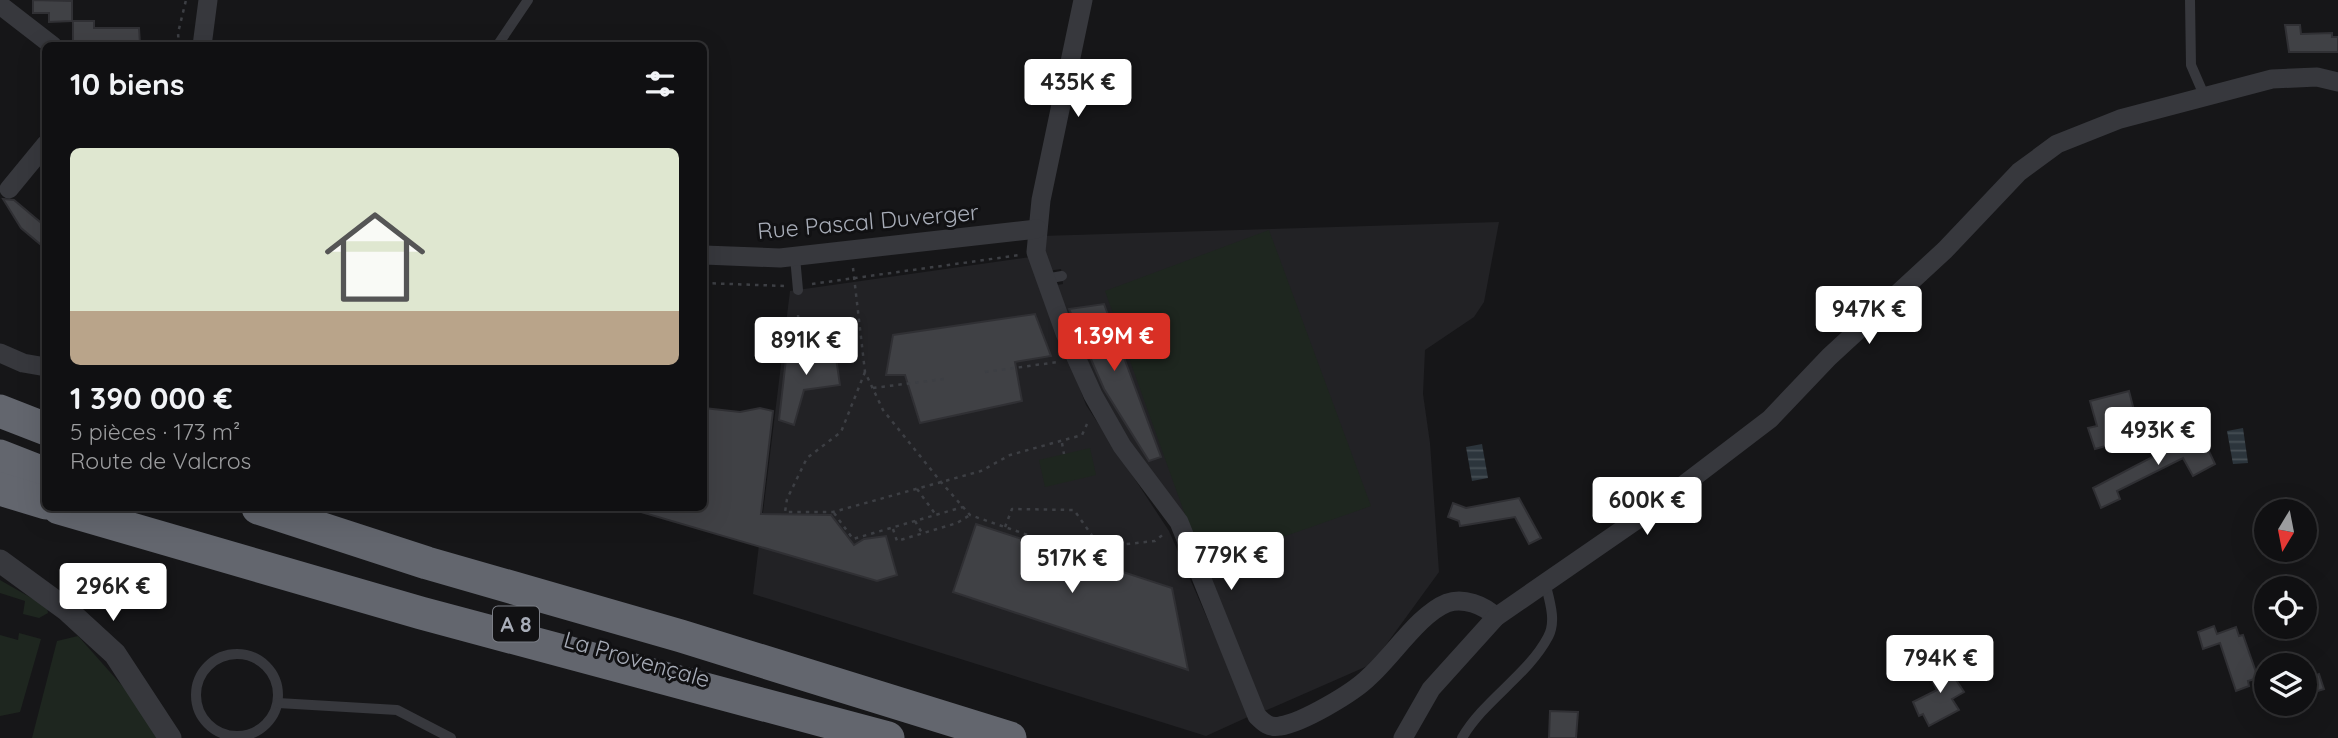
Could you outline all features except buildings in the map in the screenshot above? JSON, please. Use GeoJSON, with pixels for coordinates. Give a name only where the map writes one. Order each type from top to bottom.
{"type":"FeatureCollection","features":[{"type":"Feature","properties":{"kind":"highway"},"geometry":{"type":"LineString","coordinates":[[0,411],[42,427]]}},
{"type":"Feature","properties":{"kind":"highway"},"geometry":{"type":"LineString","coordinates":[[0,456],[42,472]]}},
{"type":"Feature","properties":{"kind":"highway"},"geometry":{"type":"LineString","coordinates":[[0,489],[42,502]]}},
{"type":"Feature","properties":{"kind":"highway"},"geometry":{"type":"LineString","coordinates":[[69,511],[421,613],[887,738]]}},
{"type":"Feature","properties":{"kind":"highway","name":"La Provençale"},"geometry":{"type":"LineString","coordinates":[[142,511],[249,546],[901,738]]}},
{"type":"Feature","properties":{"kind":"highway","name":"La Provençale"},"geometry":{"type":"LineString","coordinates":[[267,511],[427,563],[681,636],[1010,738]]}},
{"type":"Feature","properties":{"kind":"street"},"geometry":{"type":"LineString","coordinates":[[200,42],[208,0]]}},
{"type":"Feature","properties":{"kind":"street"},"geometry":{"type":"LineString","coordinates":[[1083,0],[1037,229],[1036,253],[1053,278],[1093,394],[1122,446],[1179,522],[1230,643],[1263,732],[1295,721],[1358,687],[1442,605],[1465,601],[1486,607],[1496,617]]}},
{"type":"Feature","properties":{"kind":"street"},"geometry":{"type":"LineString","coordinates":[[0,5],[47,42]]}},
{"type":"Feature","properties":{"kind":"street"},"geometry":{"type":"LineString","coordinates":[[1403,738],[1431,689],[1496,617],[1648,512],[1770,419],[1829,357],[1945,250],[2020,172],[2057,144],[2120,119],[2272,79],[2316,78],[2338,82]]}},
{"type":"Feature","properties":{"kind":"street"},"geometry":{"type":"LineString","coordinates":[[9,188],[42,149]]}},
{"type":"Feature","properties":{"kind":"street","name":"Rue Pascal Duverger"},"geometry":{"type":"LineString","coordinates":[[707,255],[795,257],[1037,229]]}},
{"type":"Feature","properties":{"kind":"street"},"geometry":{"type":"LineString","coordinates":[[0,353],[42,368]]}},
{"type":"Feature","properties":{"kind":"street"},"geometry":{"type":"LineString","coordinates":[[0,561],[67,610],[115,654],[170,738]]}},
{"type":"Feature","properties":{"kind":"lane"},"geometry":{"type":"LineString","coordinates":[[500,42],[528,0]]}},
{"type":"Feature","properties":{"kind":"lane"},"geometry":{"type":"LineString","coordinates":[[2190,0],[2191,65],[2204,95]]}},
{"type":"Feature","properties":{"kind":"lane"},"geometry":{"type":"LineString","coordinates":[[795,257],[797,287]]}},
{"type":"Feature","properties":{"kind":"lane"},"geometry":{"type":"LineString","coordinates":[[1462,738],[1482,710],[1549,635],[1552,613],[1545,582]]}},
{"type":"Feature","properties":{"kind":"lane"},"geometry":{"type":"LineString","coordinates":[[227,654],[254,657],[274,676],[278,703],[273,715],[254,733],[227,737],[205,721],[195,695],[197,681],[214,660],[227,654]]}},
{"type":"Feature","properties":{"kind":"lane"},"geometry":{"type":"LineString","coordinates":[[278,703],[397,710],[451,738]]}},
{"type":"Feature","properties":{"kind":"path"},"geometry":{"type":"LineString","coordinates":[[179,42],[178,33],[186,0]]}},
{"type":"Feature","properties":{"kind":"path"},"geometry":{"type":"LineString","coordinates":[[851,251],[865,372],[883,410],[970,515],[1110,563],[1118,545],[1155,541],[1179,522]]}},
{"type":"Feature","properties":{"kind":"path"},"geometry":{"type":"LineString","coordinates":[[707,283],[797,287],[1036,253]]}},
{"type":"Feature","properties":{"kind":"path"},"geometry":{"type":"LineString","coordinates":[[798,315],[801,348]]}},
{"type":"Feature","properties":{"kind":"path"},"geometry":{"type":"LineString","coordinates":[[1034,359],[1035,365]]}},
{"type":"Feature","properties":{"kind":"path"},"geometry":{"type":"LineString","coordinates":[[985,372],[1059,362]]}},
{"type":"Feature","properties":{"kind":"path"},"geometry":{"type":"LineString","coordinates":[[865,372],[841,432],[807,458],[786,499],[785,512],[833,512],[981,471],[1010,454],[1062,443],[1082,435],[1086,431],[1087,423]]}},
{"type":"Feature","properties":{"kind":"path"},"geometry":{"type":"LineString","coordinates":[[873,388],[943,379]]}},
{"type":"Feature","properties":{"kind":"path"},"geometry":{"type":"LineString","coordinates":[[1062,443],[1064,454]]}},
{"type":"Feature","properties":{"kind":"path"},"geometry":{"type":"LineString","coordinates":[[916,489],[936,514]]}},
{"type":"Feature","properties":{"kind":"path"},"geometry":{"type":"LineString","coordinates":[[833,512],[853,539],[963,507]]}},
{"type":"Feature","properties":{"kind":"path"},"geometry":{"type":"LineString","coordinates":[[1004,527],[1012,509],[1074,510],[1098,544],[1114,554]]}},
{"type":"Feature","properties":{"kind":"path"},"geometry":{"type":"LineString","coordinates":[[892,527],[897,541],[957,523],[970,515]]}},
{"type":"Feature","properties":{"kind":"path"},"geometry":{"type":"LineString","coordinates":[[915,521],[922,533]]}},
{"type":"Feature","properties":{"kind":"shaded area"},"geometry":{"type":"Polygon","coordinates":[[[1499,222],[1484,302],[1474,317],[1425,350],[1423,394],[1430,443],[1439,572],[1372,664],[1260,713],[1206,572],[1115,426],[1051,286],[1063,284],[1061,269],[1048,271],[1041,236],[1499,222]]]}},
{"type":"Feature","properties":{"kind":"shaded area"},"geometry":{"type":"Polygon","coordinates":[[[1269,230],[1371,506],[1203,565],[1105,291],[1269,230]]]}},
{"type":"Feature","properties":{"kind":"shaded area"},"geometry":{"type":"Polygon","coordinates":[[[1031,257],[1086,405],[1169,531],[1250,716],[1206,736],[753,594],[790,291],[1031,257]]]}},
{"type":"Feature","properties":{"kind":"shaded area"},"geometry":{"type":"Polygon","coordinates":[[[2243,428],[2248,463],[2233,464],[2227,431],[2243,428]]]}},
{"type":"Feature","properties":{"kind":"shaded area"},"geometry":{"type":"Polygon","coordinates":[[[1482,444],[1488,478],[1472,481],[1466,447],[1482,444]]]}},
{"type":"Feature","properties":{"kind":"shaded area"},"geometry":{"type":"Polygon","coordinates":[[[1090,448],[1096,475],[1045,487],[1039,460],[1090,448]]]}},
{"type":"Feature","properties":{"kind":"shaded area"},"geometry":{"type":"Polygon","coordinates":[[[0,580],[47,607],[48,613],[39,618],[23,614],[25,601],[0,593],[0,580]]]}},
{"type":"Feature","properties":{"kind":"shaded area"},"geometry":{"type":"Polygon","coordinates":[[[19,633],[41,639],[20,712],[0,716],[0,635],[18,640],[19,633]]]}},
{"type":"Feature","properties":{"kind":"shaded area"},"geometry":{"type":"Polygon","coordinates":[[[78,636],[125,689],[158,738],[32,738],[57,641],[78,636]]]}}]}
